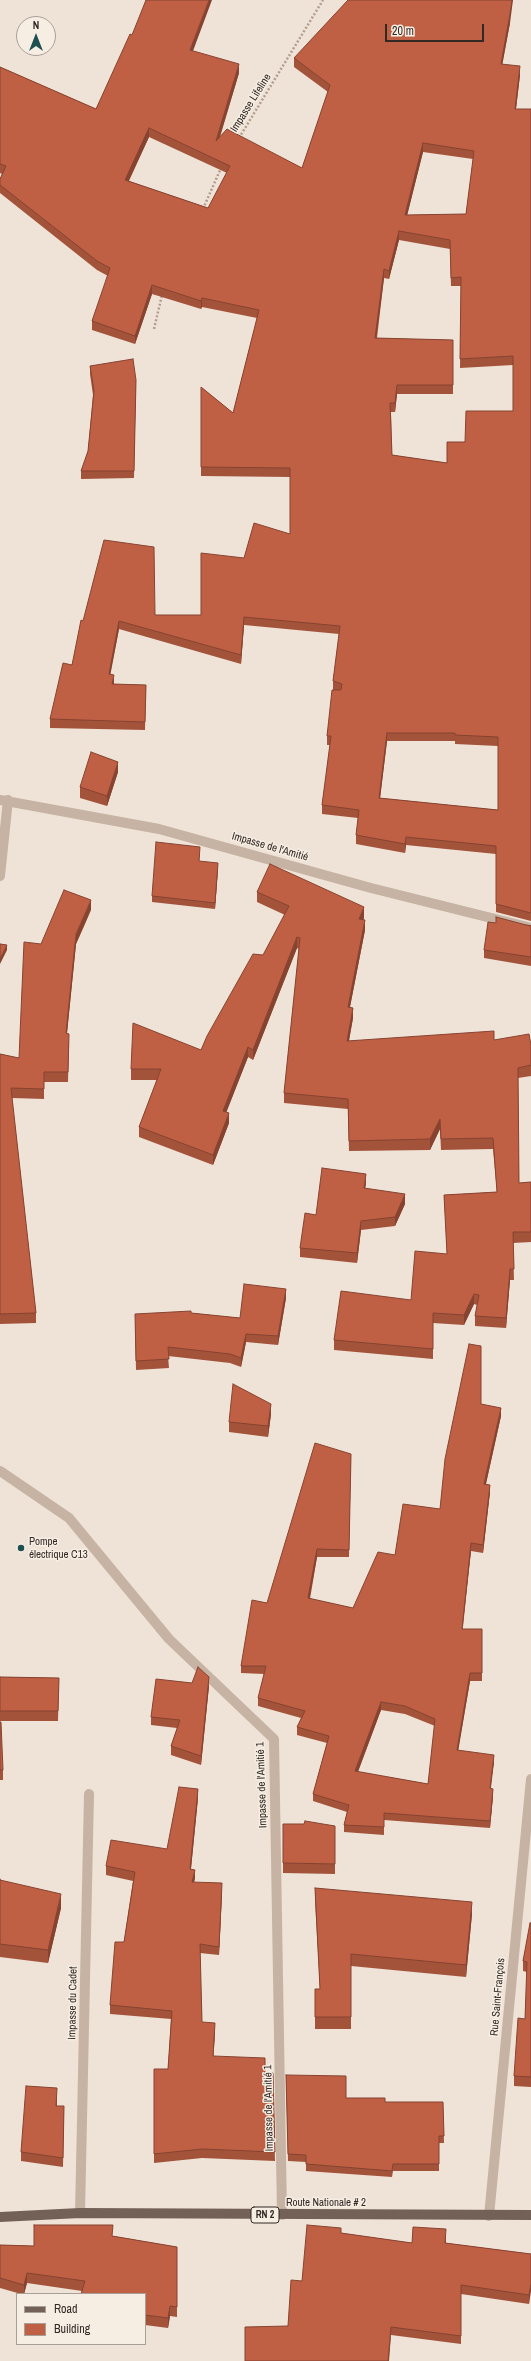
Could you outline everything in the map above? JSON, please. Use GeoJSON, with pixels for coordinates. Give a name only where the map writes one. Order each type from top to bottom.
{"type":"FeatureCollection","features":[{"type":"Feature","properties":{"kind":"main road","name":"Route Nationale # 2"},"geometry":{"type":"LineString","coordinates":[[0,2217],[80,2213],[531,2215]]}},
{"type":"Feature","properties":{"kind":"street"},"geometry":{"type":"LineString","coordinates":[[0,876],[4,800]]}},
{"type":"Feature","properties":{"kind":"street","name":"Impasse de l'Amitié"},"geometry":{"type":"LineString","coordinates":[[4,800],[159,829],[371,888],[531,928]]}},
{"type":"Feature","properties":{"kind":"street","name":"Impasse de l'Amitié 1"},"geometry":{"type":"LineString","coordinates":[[0,1471],[69,1518],[169,1639],[274,1739],[282,2215]]}},
{"type":"Feature","properties":{"kind":"street","name":"Rue Saint-François"},"geometry":{"type":"LineString","coordinates":[[489,2216],[531,1780]]}},
{"type":"Feature","properties":{"kind":"street","name":"Impasse du Cadet"},"geometry":{"type":"LineString","coordinates":[[80,2213],[89,1794]]}},
{"type":"Feature","properties":{"kind":"path","name":"Impasse Lifeline"},"geometry":{"type":"LineString","coordinates":[[238,139],[323,0]]}},
{"type":"Feature","properties":{"kind":"path"},"geometry":{"type":"LineString","coordinates":[[201,213],[223,165]]}},
{"type":"Feature","properties":{"kind":"path"},"geometry":{"type":"LineString","coordinates":[[154,329],[160,297],[164,291]]}},
{"type":"Feature","properties":{"kind":"building"},"geometry":{"type":"Polygon","coordinates":[[[146,0],[209,0],[190,50],[239,64],[216,141],[227,129],[302,168],[330,85],[294,58],[348,0],[512,0],[501,64],[520,66],[515,109],[531,109],[531,913],[496,904],[496,846],[406,837],[405,844],[356,835],[359,810],[322,805],[331,736],[327,736],[332,690],[341,690],[342,684],[333,681],[340,626],[244,617],[241,655],[119,621],[109,674],[114,675],[112,684],[146,685],[145,722],[50,719],[63,663],[72,665],[81,620],[83,621],[104,540],[154,547],[155,615],[201,615],[201,553],[244,558],[254,523],[290,534],[290,468],[201,467],[201,387],[233,413],[259,310],[202,298],[201,301],[152,285],[135,336],[92,321],[110,268],[97,261],[0,185],[0,179],[6,166],[0,164],[0,67],[96,109],[130,34],[132,35],[146,0]],[[149,128],[125,180],[208,208],[230,166],[149,128]],[[423,143],[405,215],[466,214],[474,151],[423,143]],[[399,231],[389,271],[384,269],[375,338],[453,340],[453,385],[397,385],[395,403],[390,403],[392,455],[447,463],[447,442],[465,442],[466,411],[513,411],[513,356],[460,359],[461,277],[451,278],[450,240],[399,231]],[[387,733],[379,798],[498,810],[498,737],[455,735],[455,733],[387,733]]]}},
{"type":"Feature","properties":{"kind":"building"},"geometry":{"type":"Polygon","coordinates":[[[133,359],[136,380],[134,471],[81,471],[88,451],[94,391],[90,366],[133,359]]]}},
{"type":"Feature","properties":{"kind":"building"},"geometry":{"type":"Polygon","coordinates":[[[91,752],[118,762],[107,796],[80,787],[91,752]]]}},
{"type":"Feature","properties":{"kind":"building"},"geometry":{"type":"Polygon","coordinates":[[[156,842],[200,847],[199,861],[218,863],[215,903],[152,896],[156,842]]]}},
{"type":"Feature","properties":{"kind":"building"},"geometry":{"type":"Polygon","coordinates":[[[270,864],[364,907],[359,919],[365,920],[348,1007],[353,1008],[347,1041],[494,1031],[494,1040],[529,1034],[531,1045],[531,1065],[518,1068],[519,1183],[531,1182],[531,1232],[513,1232],[514,1269],[510,1269],[506,1318],[475,1316],[479,1295],[474,1294],[464,1315],[433,1313],[433,1349],[334,1340],[341,1291],[411,1300],[415,1251],[447,1254],[444,1195],[497,1192],[493,1138],[441,1139],[440,1119],[430,1139],[349,1141],[348,1099],[284,1093],[300,938],[297,937],[253,1050],[248,1047],[223,1111],[229,1113],[213,1155],[139,1127],[161,1069],[131,1069],[133,1023],[201,1050],[207,1036],[253,954],[263,955],[289,906],[257,892],[270,864]]]}},
{"type":"Feature","properties":{"kind":"building"},"geometry":{"type":"Polygon","coordinates":[[[64,890],[91,900],[76,934],[66,1033],[69,1034],[68,1072],[44,1072],[44,1089],[11,1088],[36,1313],[0,1314],[0,1054],[19,1058],[24,942],[41,944],[64,890]]]}},
{"type":"Feature","properties":{"kind":"building"},"geometry":{"type":"Polygon","coordinates":[[[496,917],[531,925],[531,957],[484,950],[488,922],[496,923],[496,917]]]}},
{"type":"Feature","properties":{"kind":"building"},"geometry":{"type":"Polygon","coordinates":[[[0,944],[7,945],[0,959],[0,944]]]}},
{"type":"Feature","properties":{"kind":"building"},"geometry":{"type":"Polygon","coordinates":[[[322,1168],[366,1174],[364,1188],[405,1194],[395,1217],[361,1221],[357,1253],[300,1248],[305,1213],[316,1215],[322,1168]]]}},
{"type":"Feature","properties":{"kind":"building"},"geometry":{"type":"Polygon","coordinates":[[[244,1284],[286,1289],[278,1336],[246,1334],[241,1358],[230,1354],[168,1347],[169,1359],[136,1361],[135,1314],[191,1311],[191,1313],[240,1318],[244,1284]]]}},
{"type":"Feature","properties":{"kind":"building"},"geometry":{"type":"Polygon","coordinates":[[[469,1344],[481,1346],[481,1404],[501,1408],[484,1484],[490,1485],[483,1545],[471,1543],[462,1629],[482,1629],[482,1673],[470,1673],[457,1750],[494,1755],[490,1788],[493,1789],[490,1821],[384,1813],[384,1827],[344,1825],[349,1805],[313,1794],[329,1736],[297,1727],[305,1711],[258,1698],[266,1666],[241,1666],[252,1600],[267,1603],[315,1443],[351,1454],[349,1550],[317,1549],[308,1598],[353,1608],[378,1552],[395,1555],[403,1504],[440,1509],[445,1459],[469,1344]],[[381,1702],[355,1771],[428,1784],[435,1719],[405,1706],[381,1702]]]}},
{"type":"Feature","properties":{"kind":"building"},"geometry":{"type":"Polygon","coordinates":[[[233,1384],[271,1404],[268,1426],[229,1422],[233,1384]]]}},
{"type":"Feature","properties":{"kind":"building"},"geometry":{"type":"Polygon","coordinates":[[[198,1667],[209,1677],[201,1756],[171,1746],[180,1720],[151,1717],[156,1679],[192,1683],[198,1667]]]}},
{"type":"Feature","properties":{"kind":"building"},"geometry":{"type":"Polygon","coordinates":[[[0,1677],[59,1678],[58,1711],[0,1711],[0,1677]]]}},
{"type":"Feature","properties":{"kind":"building"},"geometry":{"type":"Polygon","coordinates":[[[1,1722],[3,1770],[0,1770],[1,1722]]]}},
{"type":"Feature","properties":{"kind":"building"},"geometry":{"type":"Polygon","coordinates":[[[179,1787],[198,1789],[190,1869],[195,1870],[192,1882],[222,1883],[219,1947],[200,1944],[202,2022],[215,2023],[213,2056],[265,2058],[265,2073],[273,2073],[275,2152],[202,2149],[154,2154],[154,2069],[168,2069],[172,2011],[110,2005],[115,1942],[124,1942],[135,1872],[106,1866],[111,1840],[167,1849],[179,1787]]]}},
{"type":"Feature","properties":{"kind":"building"},"geometry":{"type":"Polygon","coordinates":[[[305,1821],[335,1826],[335,1864],[283,1863],[283,1824],[304,1824],[305,1821]]]}},
{"type":"Feature","properties":{"kind":"building"},"geometry":{"type":"Polygon","coordinates":[[[0,1880],[61,1894],[48,1950],[0,1944],[0,1880]]]}},
{"type":"Feature","properties":{"kind":"building"},"geometry":{"type":"Polygon","coordinates":[[[315,1888],[472,1902],[466,1965],[351,1954],[351,2017],[315,2017],[315,1989],[320,1989],[315,1888]]]}},
{"type":"Feature","properties":{"kind":"building"},"geometry":{"type":"Polygon","coordinates":[[[530,1923],[531,2077],[514,2076],[518,2018],[525,2019],[527,1962],[523,1961],[530,1923]]]}},
{"type":"Feature","properties":{"kind":"building"},"geometry":{"type":"Polygon","coordinates":[[[286,2075],[346,2076],[346,2098],[385,2098],[385,2102],[443,2102],[444,2136],[439,2136],[439,2164],[393,2164],[392,2171],[306,2164],[306,2155],[288,2154],[286,2075]]]}},
{"type":"Feature","properties":{"kind":"building"},"geometry":{"type":"Polygon","coordinates":[[[26,2086],[57,2088],[56,2106],[64,2106],[63,2158],[21,2152],[26,2086]]]}},
{"type":"Feature","properties":{"kind":"building"},"geometry":{"type":"Polygon","coordinates":[[[34,2225],[113,2225],[112,2236],[177,2247],[177,2307],[170,2306],[168,2318],[146,2315],[146,2293],[81,2293],[85,2281],[27,2273],[24,2285],[0,2278],[0,2245],[34,2246],[34,2225]]]}},
{"type":"Feature","properties":{"kind":"building"},"geometry":{"type":"Polygon","coordinates":[[[307,2225],[341,2228],[341,2233],[412,2243],[413,2227],[446,2229],[445,2243],[531,2254],[531,2283],[529,2295],[461,2285],[461,2336],[391,2327],[388,2361],[245,2361],[245,2327],[288,2326],[291,2280],[302,2281],[307,2225]]]}},
{"type":"Feature","properties":{"kind":"place","name":"Pompe électrique C13"},"geometry":{"type":"Point","coordinates":[21,1548]}}]}
